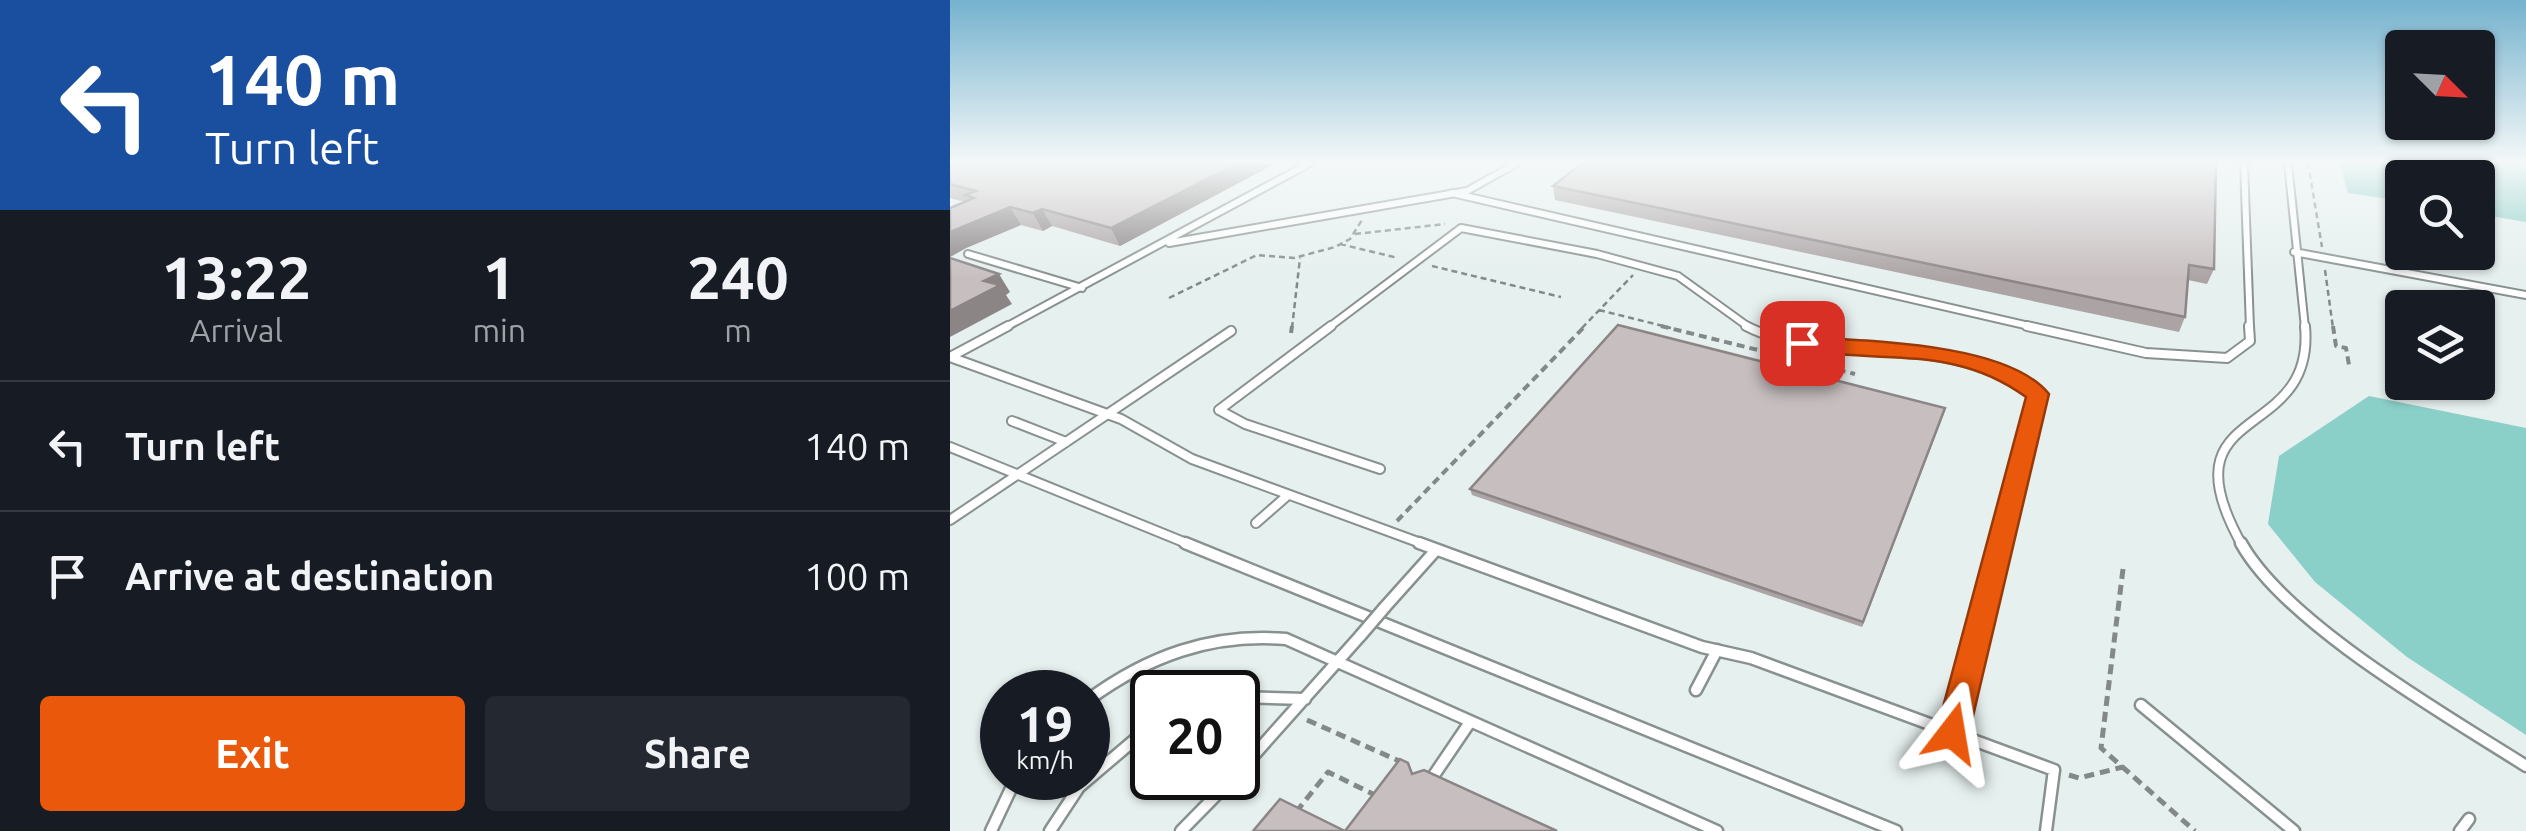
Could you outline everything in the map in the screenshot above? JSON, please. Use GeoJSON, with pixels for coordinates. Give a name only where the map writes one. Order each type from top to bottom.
{"type":"FeatureCollection","features":[{"type":"Feature","properties":{"kind":"lane"},"geometry":{"type":"LineString","coordinates":[[950,357],[1239,202]]}},
{"type":"Feature","properties":{"kind":"lane"},"geometry":{"type":"LineString","coordinates":[[1162,244],[1402,202]]}},
{"type":"Feature","properties":{"kind":"lane"},"geometry":{"type":"LineString","coordinates":[[1490,202],[2146,353],[2227,358],[2250,342],[2245,202]]}},
{"type":"Feature","properties":{"kind":"lane"},"geometry":{"type":"LineString","coordinates":[[2291,202],[2306,336],[2302,370],[2277,404],[2239,427],[2228,440],[2216,469],[2224,517],[2251,561],[2292,604],[2526,766]]}},
{"type":"Feature","properties":{"kind":"lane"},"geometry":{"type":"LineString","coordinates":[[1380,469],[1245,424],[1219,410],[1461,228],[1548,242],[1682,277],[1743,326],[1769,336],[1802,343],[1918,350],[2004,371],[2038,394],[1952,733]]}},
{"type":"Feature","properties":{"kind":"lane"},"geometry":{"type":"LineString","coordinates":[[2294,252],[2526,294]]}},
{"type":"Feature","properties":{"kind":"lane"},"geometry":{"type":"LineString","coordinates":[[968,254],[1082,288]]}},
{"type":"Feature","properties":{"kind":"lane"},"geometry":{"type":"LineString","coordinates":[[950,520],[1231,331]]}},
{"type":"Feature","properties":{"kind":"lane"},"geometry":{"type":"LineString","coordinates":[[950,357],[1108,414],[1192,459],[1288,495],[1717,650],[1751,658],[2054,770],[2046,831]]}},
{"type":"Feature","properties":{"kind":"lane"},"geometry":{"type":"LineString","coordinates":[[1012,421],[1066,442]]}},
{"type":"Feature","properties":{"kind":"lane"},"geometry":{"type":"LineString","coordinates":[[950,447],[1896,831]]}},
{"type":"Feature","properties":{"kind":"lane"},"geometry":{"type":"LineString","coordinates":[[1256,523],[1288,495]]}},
{"type":"Feature","properties":{"kind":"lane"},"geometry":{"type":"LineString","coordinates":[[1260,748],[1436,550]]}},
{"type":"Feature","properties":{"kind":"lane"},"geometry":{"type":"LineString","coordinates":[[1110,687],[1150,662],[1221,638],[1286,639],[1717,831]]}},
{"type":"Feature","properties":{"kind":"lane"},"geometry":{"type":"LineString","coordinates":[[1696,690],[1717,650]]}},
{"type":"Feature","properties":{"kind":"lane"},"geometry":{"type":"LineString","coordinates":[[1260,697],[1305,698]]}},
{"type":"Feature","properties":{"kind":"lane"},"geometry":{"type":"LineString","coordinates":[[2141,704],[2294,831]]}},
{"type":"Feature","properties":{"kind":"lane"},"geometry":{"type":"LineString","coordinates":[[1426,786],[1470,722]]}},
{"type":"Feature","properties":{"kind":"lane"},"geometry":{"type":"LineString","coordinates":[[1050,831],[1068,802],[1130,744]]}},
{"type":"Feature","properties":{"kind":"lane"},"geometry":{"type":"LineString","coordinates":[[991,831],[1006,800]]}},
{"type":"Feature","properties":{"kind":"lane"},"geometry":{"type":"LineString","coordinates":[[1181,831],[1211,800]]}},
{"type":"Feature","properties":{"kind":"lane"},"geometry":{"type":"LineString","coordinates":[[2460,831],[2468,819]]}},
{"type":"Feature","properties":{"kind":"path"},"geometry":{"type":"LineString","coordinates":[[2314,202],[2320,244],[2325,251]]}},
{"type":"Feature","properties":{"kind":"path"},"geometry":{"type":"LineString","coordinates":[[1355,234],[1362,220]]}},
{"type":"Feature","properties":{"kind":"path"},"geometry":{"type":"LineString","coordinates":[[1169,298],[1258,255],[1300,257],[1340,244],[1355,234],[1445,224]]}},
{"type":"Feature","properties":{"kind":"path"},"geometry":{"type":"LineString","coordinates":[[1340,244],[1561,297]]}},
{"type":"Feature","properties":{"kind":"path"},"geometry":{"type":"LineString","coordinates":[[1291,333],[1300,257]]}},
{"type":"Feature","properties":{"kind":"path"},"geometry":{"type":"LineString","coordinates":[[1387,532],[1642,266]]}},
{"type":"Feature","properties":{"kind":"path"},"geometry":{"type":"LineString","coordinates":[[2327,266],[2324,272],[2336,346],[2346,348],[2349,365]]}},
{"type":"Feature","properties":{"kind":"path"},"geometry":{"type":"LineString","coordinates":[[1599,310],[1854,374]]}},
{"type":"Feature","properties":{"kind":"path"},"geometry":{"type":"LineString","coordinates":[[2123,570],[2101,748],[2195,831]]}},
{"type":"Feature","properties":{"kind":"path"},"geometry":{"type":"LineString","coordinates":[[1307,720],[1408,765]]}},
{"type":"Feature","properties":{"kind":"path"},"geometry":{"type":"LineString","coordinates":[[2054,770],[2079,778],[2122,767]]}},
{"type":"Feature","properties":{"kind":"path"},"geometry":{"type":"LineString","coordinates":[[1292,816],[1328,772],[1384,799]]}},
{"type":"Feature","properties":{"kind":"shaded area"},"geometry":{"type":"Polygon","coordinates":[[[2495,202],[2526,202],[2526,222],[2495,217],[2495,202]]]}},
{"type":"Feature","properties":{"kind":"shaded area"},"geometry":{"type":"Polygon","coordinates":[[[2369,396],[2526,428],[2526,735],[2407,657],[2315,582],[2268,524],[2279,456],[2369,396]]]}},
{"type":"Feature","properties":{"kind":"building"},"geometry":{"type":"Polygon","coordinates":[[[965,202],[1162,202],[1111,228],[1042,209],[1033,213],[1010,207],[950,232],[950,208],[965,202]]]}},
{"type":"Feature","properties":{"kind":"building"},"geometry":{"type":"Polygon","coordinates":[[[1629,202],[2215,202],[2214,269],[2189,265],[2185,317],[1629,202]]]}},
{"type":"Feature","properties":{"kind":"building"},"geometry":{"type":"Polygon","coordinates":[[[950,258],[999,274],[984,281],[1000,285],[950,311],[950,258]]]}},
{"type":"Feature","properties":{"kind":"building"},"geometry":{"type":"Polygon","coordinates":[[[1618,325],[1945,408],[1863,622],[1470,489],[1618,325]]]}},
{"type":"Feature","properties":{"kind":"building"},"geometry":{"type":"Polygon","coordinates":[[[1400,759],[1408,763],[1412,774],[1424,770],[1557,831],[1345,831],[1400,759]]]}},
{"type":"Feature","properties":{"kind":"building"},"geometry":{"type":"Polygon","coordinates":[[[1280,799],[1345,831],[1253,831],[1280,799]]]}},
{"type":"Feature","properties":{"kind":"route"},"geometry":{"type":"LineString","coordinates":[[1802,343],[1918,350],[2004,371],[2038,394],[1952,733]]}}]}
